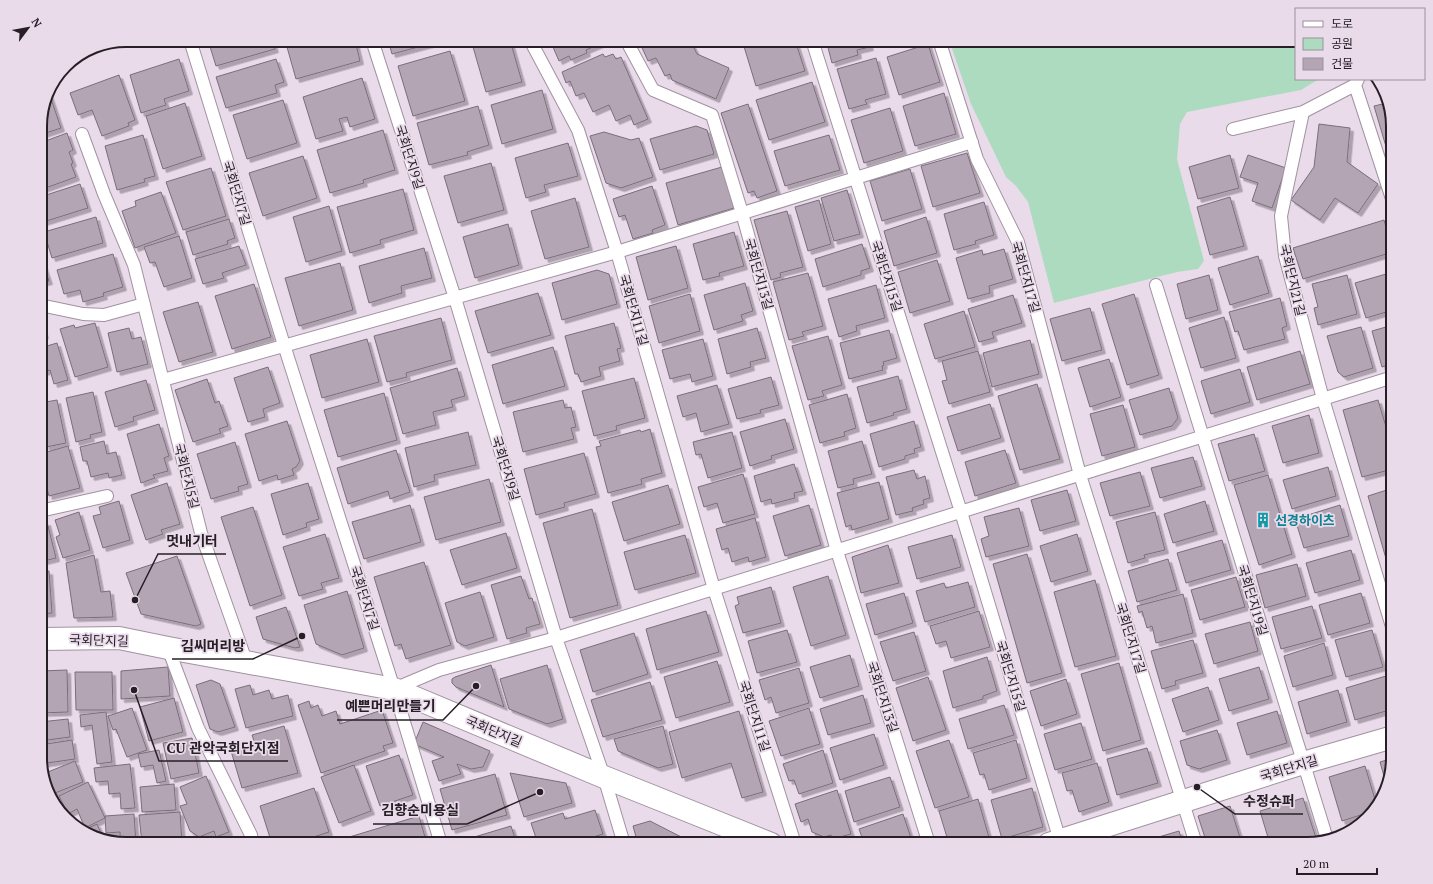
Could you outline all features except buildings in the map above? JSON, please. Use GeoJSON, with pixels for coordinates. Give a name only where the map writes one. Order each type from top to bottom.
{"type":"FeatureCollection","features":[{"type":"Feature","properties":{"kind":"street","name":"국회단지길"},"geometry":{"type":"LineString","coordinates":[[47,638],[119,638],[394,689],[604,777],[754,837]]}},
{"type":"Feature","properties":{"kind":"street","name":"국회단지길"},"geometry":{"type":"LineString","coordinates":[[1075,837],[1303,763],[1386,739]]}},
{"type":"Feature","properties":{"kind":"lane","name":"국회단지7길"},"geometry":{"type":"LineString","coordinates":[[192,47],[284,345],[394,689],[438,837]]}},
{"type":"Feature","properties":{"kind":"lane","name":"국회단지9길"},"geometry":{"type":"LineString","coordinates":[[374,47],[455,298],[556,638],[604,777],[622,837]]}},
{"type":"Feature","properties":{"kind":"lane","name":"국회단지11길"},"geometry":{"type":"LineString","coordinates":[[534,47],[578,130],[617,252],[714,589],[793,837]]}},
{"type":"Feature","properties":{"kind":"lane","name":"국회단지13길"},"geometry":{"type":"LineString","coordinates":[[630,47],[653,90],[712,115],[742,213],[837,551],[927,837]]}},
{"type":"Feature","properties":{"kind":"lane","name":"국회단지15길"},"geometry":{"type":"LineString","coordinates":[[814,47],[961,512],[1055,837]]}},
{"type":"Feature","properties":{"kind":"lane","name":"국회단지17길"},"geometry":{"type":"LineString","coordinates":[[940,47],[977,159],[1018,242],[1080,475],[1194,837]]}},
{"type":"Feature","properties":{"kind":"lane"},"geometry":{"type":"LineString","coordinates":[[1233,129],[1303,112],[1357,82],[1386,179]]}},
{"type":"Feature","properties":{"kind":"lane","name":"국회단지21길"},"geometry":{"type":"LineString","coordinates":[[1303,112],[1281,216],[1285,256],[1323,399],[1386,607]]}},
{"type":"Feature","properties":{"kind":"lane","name":"국회단지5길"},"geometry":{"type":"LineString","coordinates":[[82,134],[104,194],[134,265],[201,533],[246,661]]}},
{"type":"Feature","properties":{"kind":"lane"},"geometry":{"type":"LineString","coordinates":[[163,380],[617,252],[972,142]]}},
{"type":"Feature","properties":{"kind":"lane","name":"국회단지19길"},"geometry":{"type":"LineString","coordinates":[[1156,286],[1326,834]]}},
{"type":"Feature","properties":{"kind":"lane"},"geometry":{"type":"LineString","coordinates":[[47,306],[83,314],[104,315],[144,304]]}},
{"type":"Feature","properties":{"kind":"lane"},"geometry":{"type":"LineString","coordinates":[[394,689],[439,670],[556,638],[1386,379]]}},
{"type":"Feature","properties":{"kind":"lane"},"geometry":{"type":"LineString","coordinates":[[47,509],[107,496]]}},
{"type":"Feature","properties":{"kind":"lane"},"geometry":{"type":"LineString","coordinates":[[168,648],[198,728],[251,837]]}},
{"type":"Feature","properties":{"kind":"green space"},"geometry":{"type":"Polygon","coordinates":[[[951,47],[1295,47],[1295,80],[1317,80],[1301,90],[1187,112],[1180,124],[1177,159],[1204,261],[1198,269],[1177,272],[1054,303],[1028,202],[1016,186],[1006,177],[971,104],[951,47]]]}},
{"type":"Feature","properties":{"kind":"place","name":"선경하이츠"},"geometry":{"type":"Point","coordinates":[1263,520]}},
{"type":"Feature","properties":{"kind":"place","name":"멋내기터"},"geometry":{"type":"Point","coordinates":[135,600]}},
{"type":"Feature","properties":{"kind":"place","name":"김씨머리방"},"geometry":{"type":"Point","coordinates":[302,636]}},
{"type":"Feature","properties":{"kind":"place","name":"예쁜머리만들기"},"geometry":{"type":"Point","coordinates":[476,686]}},
{"type":"Feature","properties":{"kind":"place","name":"CU 관악국회단지점"},"geometry":{"type":"Point","coordinates":[134,690]}},
{"type":"Feature","properties":{"kind":"place","name":"수정슈퍼"},"geometry":{"type":"Point","coordinates":[1197,787]}},
{"type":"Feature","properties":{"kind":"place","name":"김향순미용실"},"geometry":{"type":"Point","coordinates":[540,792]}}]}
